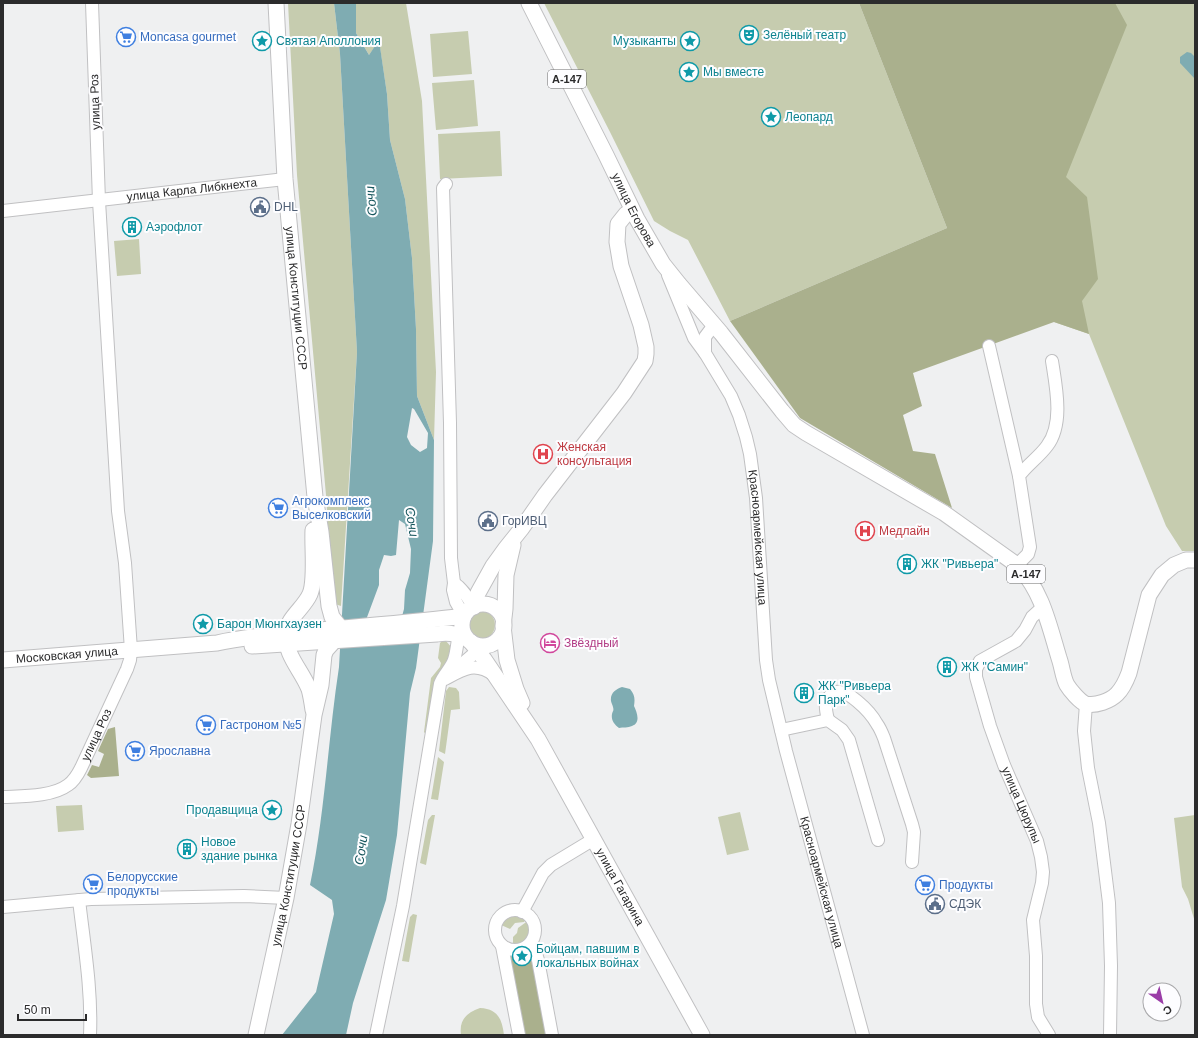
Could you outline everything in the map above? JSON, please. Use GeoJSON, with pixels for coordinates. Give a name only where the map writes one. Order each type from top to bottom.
{"type":"FeatureCollection","features":[{"type":"Feature","properties":{"kind":"main road","name":"улица Конституции СССР"},"geometry":{"type":"LineString","coordinates":[[276,3],[285,179],[315,497]]}},
{"type":"Feature","properties":{"kind":"main road","name":"улица Егорова"},"geometry":{"type":"LineString","coordinates":[[529,3],[606,155],[632,210],[663,264]]}},
{"type":"Feature","properties":{"kind":"main road"},"geometry":{"type":"LineString","coordinates":[[538,739],[494,675],[469,632],[478,593],[493,566],[548,491],[624,393],[645,360],[646,347],[641,325],[621,266],[617,242],[618,224],[626,214],[632,210]]}},
{"type":"Feature","properties":{"kind":"main road","name":"А-147"},"geometry":{"type":"LineString","coordinates":[[663,264],[718,329],[782,411],[794,424],[806,433],[944,513],[1017,564],[1030,579],[1043,606],[1063,669],[1066,684],[1079,700],[1086,704]]}},
{"type":"Feature","properties":{"kind":"main road"},"geometry":{"type":"LineString","coordinates":[[314,714],[321,685],[324,655],[326,650],[338,636],[329,606],[321,532],[315,497]]}},
{"type":"Feature","properties":{"kind":"main road"},"geometry":{"type":"LineString","coordinates":[[314,714],[309,688],[288,652],[287,639],[289,622],[306,601],[310,594],[312,584],[312,538],[315,497]]}},
{"type":"Feature","properties":{"kind":"main road"},"geometry":{"type":"LineString","coordinates":[[469,632],[493,643],[497,640],[502,631],[505,609],[506,575],[514,539]]}},
{"type":"Feature","properties":{"kind":"main road"},"geometry":{"type":"LineString","coordinates":[[1086,704],[1106,702],[1116,696],[1124,685],[1129,673],[1149,595],[1162,575],[1174,565],[1186,560],[1195,560]]}},
{"type":"Feature","properties":{"kind":"main road"},"geometry":{"type":"LineString","coordinates":[[469,632],[479,605],[491,606],[500,614],[503,620],[511,677],[538,739]]}},
{"type":"Feature","properties":{"kind":"main road","name":"Московская улица"},"geometry":{"type":"LineString","coordinates":[[3,660],[217,643],[236,639],[287,639],[437,629],[446,632],[469,632]]}},
{"type":"Feature","properties":{"kind":"main road","name":"улица Конституции СССР"},"geometry":{"type":"LineString","coordinates":[[256,1035],[286,898],[314,714]]}},
{"type":"Feature","properties":{"kind":"main road","name":"улица Гагарина"},"geometry":{"type":"LineString","coordinates":[[538,739],[702,1035]]}},
{"type":"Feature","properties":{"kind":"street","name":"улица Роз"},"geometry":{"type":"LineString","coordinates":[[3,798],[54,792],[68,786],[82,768],[130,660],[131,650],[125,563],[118,511],[99,201],[92,3]]}},
{"type":"Feature","properties":{"kind":"street","name":"улица Карла Либкнехта"},"geometry":{"type":"LineString","coordinates":[[3,211],[285,179]]}},
{"type":"Feature","properties":{"kind":"street"},"geometry":{"type":"LineString","coordinates":[[376,1035],[403,906],[440,682],[469,632],[468,597],[459,586],[454,583],[450,558],[450,423],[443,188],[446,184]]}},
{"type":"Feature","properties":{"kind":"street","name":"А-147"},"geometry":{"type":"LineString","coordinates":[[663,264],[694,338],[705,353]]}},
{"type":"Feature","properties":{"kind":"street"},"geometry":{"type":"LineString","coordinates":[[705,353],[705,337],[718,329]]}},
{"type":"Feature","properties":{"kind":"street"},"geometry":{"type":"LineString","coordinates":[[988,346],[1019,476],[1030,547],[1028,554],[1017,564]]}},
{"type":"Feature","properties":{"kind":"street","name":"Красноармейская улица"},"geometry":{"type":"LineString","coordinates":[[705,353],[731,396],[739,415],[750,454],[756,498],[766,660],[769,680],[863,1035]]}},
{"type":"Feature","properties":{"kind":"street"},"geometry":{"type":"LineString","coordinates":[[1019,476],[1047,446],[1054,433],[1058,415],[1052,361]]}},
{"type":"Feature","properties":{"kind":"street","name":"улица Цюрупы"},"geometry":{"type":"LineString","coordinates":[[1043,606],[1032,617],[1025,630],[1016,641],[980,661],[976,669],[976,677],[990,726],[1004,765],[1037,841],[1041,858],[1043,872],[1042,883],[1034,920],[1036,1004],[1038,1017],[1049,1035]]}},
{"type":"Feature","properties":{"kind":"street"},"geometry":{"type":"LineString","coordinates":[[437,629],[456,652]]}},
{"type":"Feature","properties":{"kind":"street"},"geometry":{"type":"LineString","coordinates":[[440,682],[452,666],[456,652],[469,632]]}},
{"type":"Feature","properties":{"kind":"street"},"geometry":{"type":"LineString","coordinates":[[440,682],[467,668],[477,667],[494,675]]}},
{"type":"Feature","properties":{"kind":"street"},"geometry":{"type":"LineString","coordinates":[[878,840],[849,740],[842,730],[828,720],[825,707],[828,698],[832,694],[839,692],[847,694],[866,709],[878,725],[884,738],[914,832],[912,862]]}},
{"type":"Feature","properties":{"kind":"street"},"geometry":{"type":"LineString","coordinates":[[1086,704],[1084,731],[1088,768],[1099,823],[1109,903],[1111,966],[1110,1035]]}},
{"type":"Feature","properties":{"kind":"street"},"geometry":{"type":"LineString","coordinates":[[781,730],[828,720]]}},
{"type":"Feature","properties":{"kind":"street"},"geometry":{"type":"LineString","coordinates":[[522,912],[543,873],[551,865],[594,839]]}},
{"type":"Feature","properties":{"kind":"street"},"geometry":{"type":"LineString","coordinates":[[3,907],[79,900],[244,896],[286,898]]}},
{"type":"Feature","properties":{"kind":"street"},"geometry":{"type":"LineString","coordinates":[[79,900],[87,968],[90,1035]]}},
{"type":"Feature","properties":{"kind":"street"},"geometry":{"type":"LineString","coordinates":[[516,910],[531,918],[535,926],[532,942],[523,949],[518,950],[511,950],[502,946],[498,941],[495,930],[499,918],[510,911],[516,910]]}},
{"type":"Feature","properties":{"kind":"street"},"geometry":{"type":"LineString","coordinates":[[532,942],[538,960],[552,1035]]}},
{"type":"Feature","properties":{"kind":"street"},"geometry":{"type":"LineString","coordinates":[[502,946],[518,1035]]}},
{"type":"Feature","properties":{"kind":"green space"},"geometry":{"type":"Polygon","coordinates":[[[288,3],[334,3],[340,54],[357,352],[341,606],[335,604],[333,600],[326,495],[297,175],[288,3]]]}},
{"type":"Feature","properties":{"kind":"green space"},"geometry":{"type":"Polygon","coordinates":[[[356,3],[406,3],[422,101],[436,372],[434,440],[417,396],[416,329],[412,258],[405,199],[390,140],[387,94],[379,41],[369,55],[356,33],[356,3]]]}},
{"type":"Feature","properties":{"kind":"green space"},"geometry":{"type":"Polygon","coordinates":[[[544,3],[859,3],[947,228],[730,321],[688,240],[654,221],[544,3]]]}},
{"type":"Feature","properties":{"kind":"green space"},"geometry":{"type":"Polygon","coordinates":[[[859,3],[1115,3],[1127,25],[1066,177],[1087,197],[1098,279],[1082,301],[1089,334],[1054,322],[913,373],[922,406],[903,415],[913,451],[935,454],[952,508],[800,418],[730,321],[947,228],[859,3]]]}},
{"type":"Feature","properties":{"kind":"green space"},"geometry":{"type":"Polygon","coordinates":[[[1072,3],[1195,3],[1195,551],[1182,551],[1166,526],[1089,334],[1054,322],[1072,3]]]}},
{"type":"Feature","properties":{"kind":"green space"},"geometry":{"type":"Polygon","coordinates":[[[468,31],[472,74],[433,77],[430,34],[468,31]]]}},
{"type":"Feature","properties":{"kind":"green space"},"geometry":{"type":"Polygon","coordinates":[[[474,80],[478,126],[436,130],[432,83],[474,80]]]}},
{"type":"Feature","properties":{"kind":"green space"},"geometry":{"type":"Polygon","coordinates":[[[500,131],[502,176],[440,179],[438,134],[500,131]]]}},
{"type":"Feature","properties":{"kind":"green space"},"geometry":{"type":"Polygon","coordinates":[[[139,239],[141,274],[117,276],[114,241],[139,239]]]}},
{"type":"Feature","properties":{"kind":"green space"},"geometry":{"type":"Polygon","coordinates":[[[481,611],[491,615],[495,625],[491,635],[481,639],[471,635],[467,625],[471,615],[481,611]]]}},
{"type":"Feature","properties":{"kind":"green space"},"geometry":{"type":"Polygon","coordinates":[[[443,640],[446,641],[452,648],[428,737],[424,732],[431,678],[440,667],[441,663],[438,658],[440,643],[443,640]]]}},
{"type":"Feature","properties":{"kind":"green space"},"geometry":{"type":"Polygon","coordinates":[[[449,687],[456,688],[459,692],[460,709],[451,710],[445,754],[439,751],[446,691],[449,687]]]}},
{"type":"Feature","properties":{"kind":"green space"},"geometry":{"type":"Polygon","coordinates":[[[115,727],[119,776],[91,778],[87,775],[92,765],[99,767],[104,754],[98,751],[108,729],[115,727]]]}},
{"type":"Feature","properties":{"kind":"green space"},"geometry":{"type":"Polygon","coordinates":[[[438,757],[444,762],[438,800],[431,799],[438,757]]]}},
{"type":"Feature","properties":{"kind":"green space"},"geometry":{"type":"Polygon","coordinates":[[[82,805],[84,830],[58,832],[56,806],[82,805]]]}},
{"type":"Feature","properties":{"kind":"green space"},"geometry":{"type":"Polygon","coordinates":[[[740,812],[749,850],[727,855],[718,817],[740,812]]]}},
{"type":"Feature","properties":{"kind":"green space"},"geometry":{"type":"Polygon","coordinates":[[[432,815],[435,815],[426,865],[420,863],[428,820],[432,815]]]}},
{"type":"Feature","properties":{"kind":"green space"},"geometry":{"type":"Polygon","coordinates":[[[1195,815],[1195,922],[1188,899],[1182,887],[1174,818],[1195,815]]]}},
{"type":"Feature","properties":{"kind":"green space"},"geometry":{"type":"Polygon","coordinates":[[[517,913],[527,918],[524,922],[515,923],[510,929],[499,924],[506,916],[517,913]]]}},
{"type":"Feature","properties":{"kind":"green space"},"geometry":{"type":"Polygon","coordinates":[[[413,914],[417,915],[409,962],[402,961],[410,917],[413,914]]]}},
{"type":"Feature","properties":{"kind":"green space"},"geometry":{"type":"Polygon","coordinates":[[[529,920],[532,930],[529,939],[523,945],[513,947],[513,937],[517,933],[518,928],[529,920]]]}},
{"type":"Feature","properties":{"kind":"green space"},"geometry":{"type":"Polygon","coordinates":[[[532,942],[552,1035],[519,1035],[507,949],[520,950],[532,942]]]}},
{"type":"Feature","properties":{"kind":"green space"},"geometry":{"type":"Polygon","coordinates":[[[480,1008],[491,1010],[498,1016],[502,1024],[504,1035],[461,1035],[461,1025],[464,1018],[471,1012],[480,1008]]]}},
{"type":"Feature","properties":{"kind":"water","name":"Сочи"},"geometry":{"type":"Polygon","coordinates":[[[334,3],[356,3],[356,33],[369,55],[379,40],[387,94],[390,140],[405,199],[412,258],[416,329],[417,396],[434,440],[433,541],[416,668],[410,693],[397,835],[386,900],[353,1003],[346,1035],[282,1035],[316,992],[334,914],[332,900],[310,885],[323,803],[339,667],[357,352],[340,54],[334,3]],[[412,408],[407,437],[411,445],[420,452],[427,448],[428,433],[412,408]],[[399,520],[396,555],[384,555],[379,570],[379,585],[363,628],[401,620],[404,609],[405,590],[410,573],[411,549],[405,524],[399,520]]]}},
{"type":"Feature","properties":{"kind":"water"},"geometry":{"type":"Polygon","coordinates":[[[1187,52],[1191,53],[1195,57],[1195,79],[1180,63],[1180,57],[1187,52]]]}},
{"type":"Feature","properties":{"kind":"water"},"geometry":{"type":"Polygon","coordinates":[[[622,687],[630,689],[634,695],[634,706],[637,714],[637,722],[635,725],[629,727],[619,728],[612,720],[613,709],[611,696],[622,687]]]}},
{"type":"Feature","properties":{"kind":"place","name":"Зелёный театр"},"geometry":{"type":"Point","coordinates":[749,35]}},
{"type":"Feature","properties":{"kind":"place","name":"Moncasa gourmet"},"geometry":{"type":"Point","coordinates":[126,37]}},
{"type":"Feature","properties":{"kind":"place","name":"Святая Аполлония"},"geometry":{"type":"Point","coordinates":[262,41]}},
{"type":"Feature","properties":{"kind":"place","name":"Музыканты"},"geometry":{"type":"Point","coordinates":[690,41]}},
{"type":"Feature","properties":{"kind":"place","name":"Мы вместе"},"geometry":{"type":"Point","coordinates":[689,72]}},
{"type":"Feature","properties":{"kind":"place","name":"Леопард"},"geometry":{"type":"Point","coordinates":[771,117]}},
{"type":"Feature","properties":{"kind":"place","name":"DHL"},"geometry":{"type":"Point","coordinates":[260,207]}},
{"type":"Feature","properties":{"kind":"place","name":"Аэрофлот"},"geometry":{"type":"Point","coordinates":[132,227]}},
{"type":"Feature","properties":{"kind":"place","name":"Женская консультация"},"geometry":{"type":"Point","coordinates":[543,454]}},
{"type":"Feature","properties":{"kind":"place","name":"Агрокомплекс Выселковский"},"geometry":{"type":"Point","coordinates":[278,508]}},
{"type":"Feature","properties":{"kind":"place","name":"ГорИВЦ"},"geometry":{"type":"Point","coordinates":[488,521]}},
{"type":"Feature","properties":{"kind":"place","name":"Медлайн"},"geometry":{"type":"Point","coordinates":[865,531]}},
{"type":"Feature","properties":{"kind":"place","name":"ЖК \"Ривьера\""},"geometry":{"type":"Point","coordinates":[907,564]}},
{"type":"Feature","properties":{"kind":"place","name":"Барон Мюнгхаузен"},"geometry":{"type":"Point","coordinates":[203,624]}},
{"type":"Feature","properties":{"kind":"place","name":"Звёздный"},"geometry":{"type":"Point","coordinates":[550,643]}},
{"type":"Feature","properties":{"kind":"place","name":"ЖК \"Самин\""},"geometry":{"type":"Point","coordinates":[947,667]}},
{"type":"Feature","properties":{"kind":"place","name":"ЖК \"Ривьера Парк\""},"geometry":{"type":"Point","coordinates":[804,693]}},
{"type":"Feature","properties":{"kind":"place","name":"Гастроном №5"},"geometry":{"type":"Point","coordinates":[206,725]}},
{"type":"Feature","properties":{"kind":"place","name":"Ярославна"},"geometry":{"type":"Point","coordinates":[135,751]}},
{"type":"Feature","properties":{"kind":"place","name":"Продавщица"},"geometry":{"type":"Point","coordinates":[272,810]}},
{"type":"Feature","properties":{"kind":"place","name":"Новое здание рынка"},"geometry":{"type":"Point","coordinates":[187,849]}},
{"type":"Feature","properties":{"kind":"place","name":"Белорусские продукты"},"geometry":{"type":"Point","coordinates":[93,884]}},
{"type":"Feature","properties":{"kind":"place","name":"Продукты"},"geometry":{"type":"Point","coordinates":[925,885]}},
{"type":"Feature","properties":{"kind":"place","name":"СДЭК"},"geometry":{"type":"Point","coordinates":[935,904]}},
{"type":"Feature","properties":{"kind":"place","name":"Бойцам, павшим в локальных войнах"},"geometry":{"type":"Point","coordinates":[522,956]}}]}
